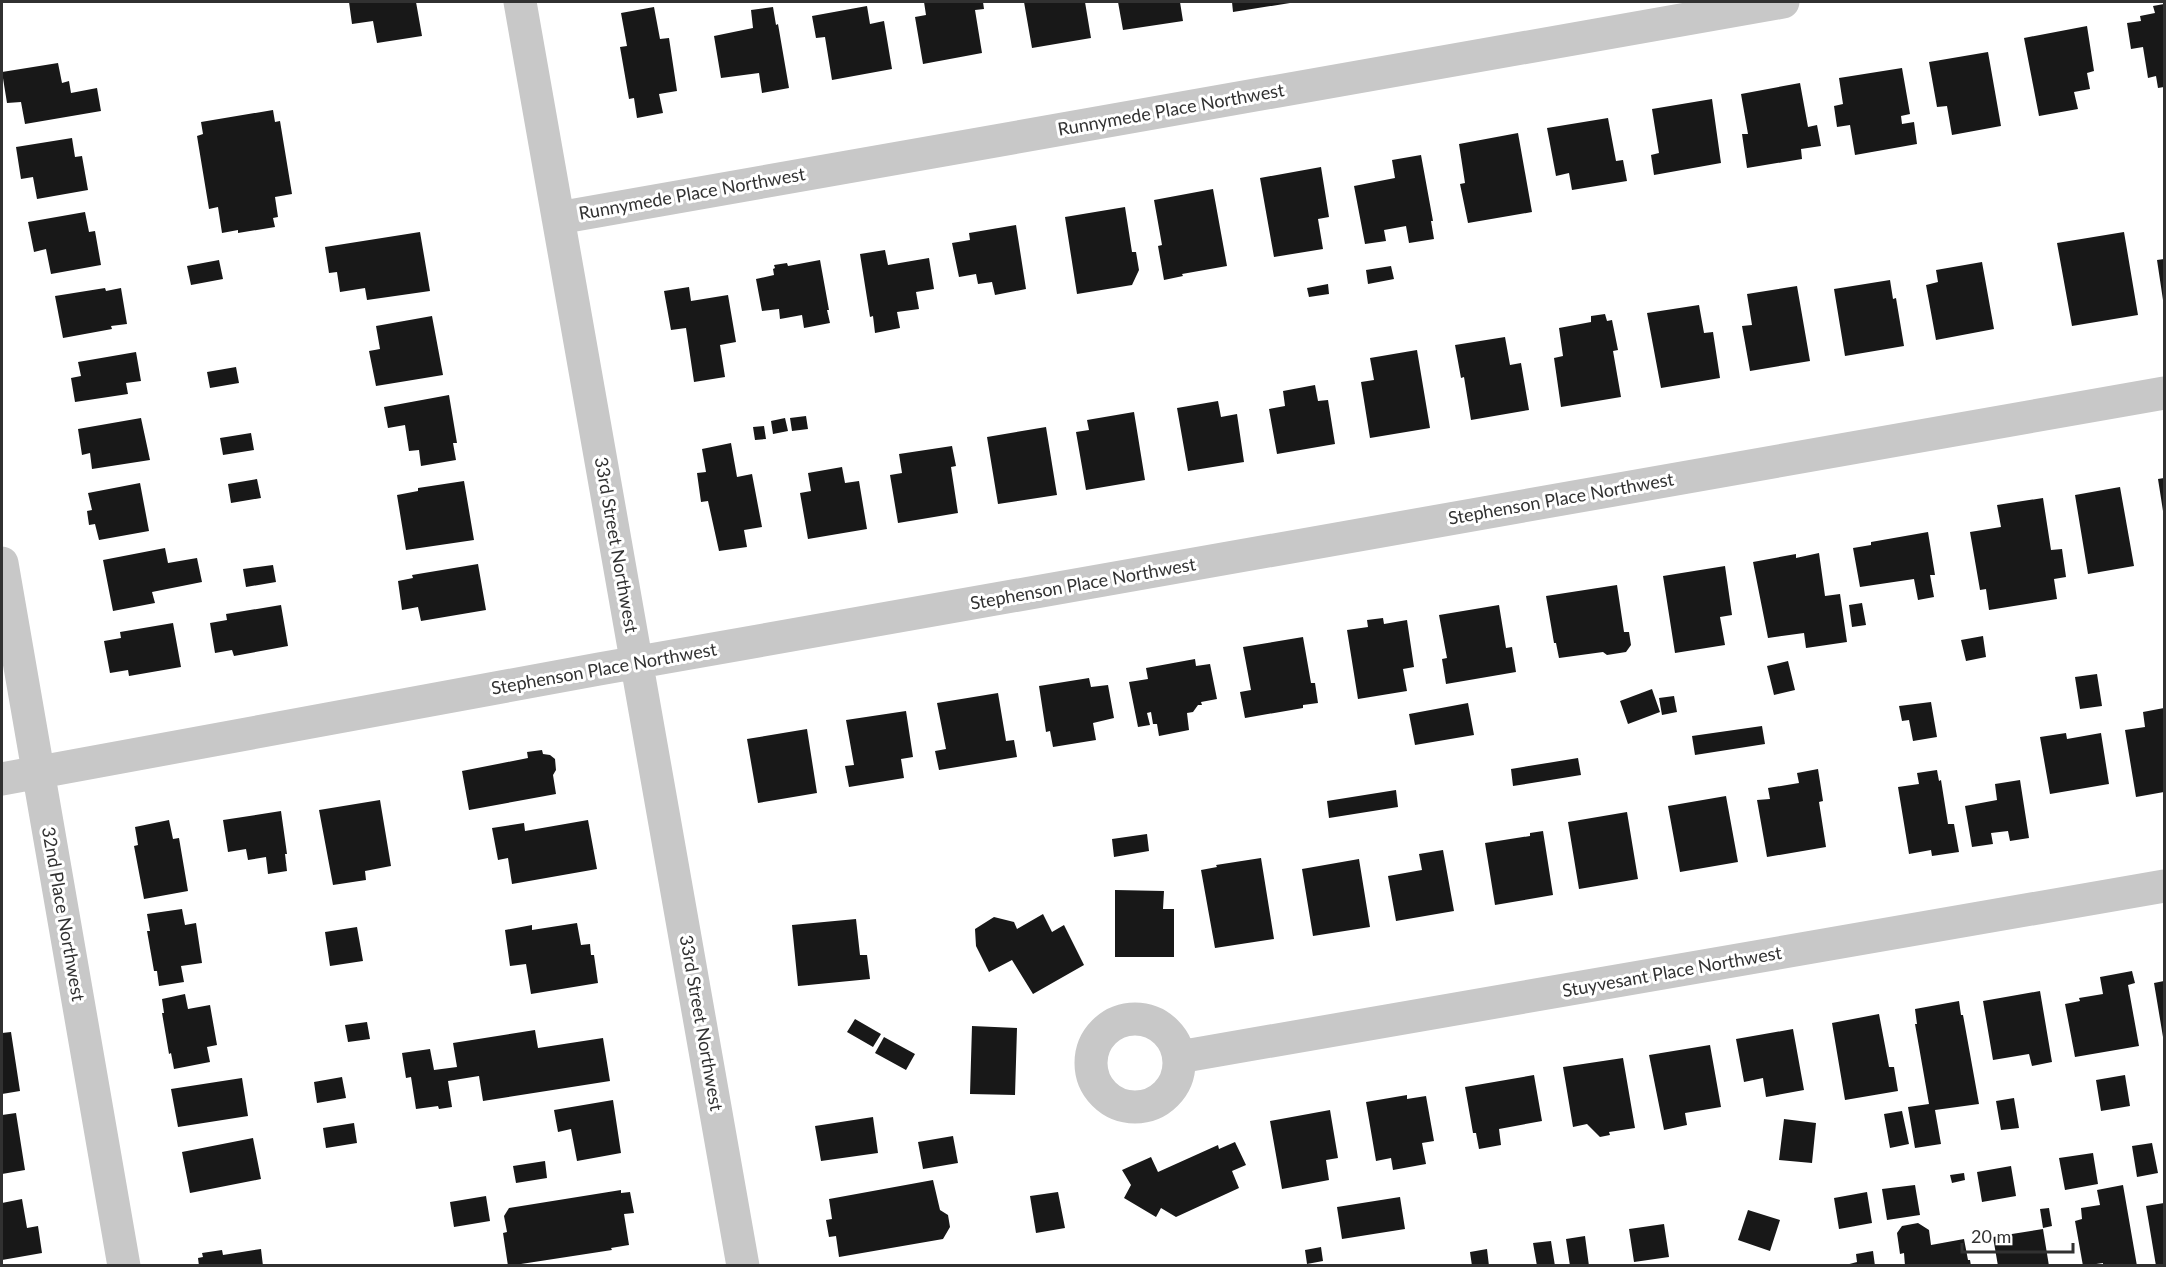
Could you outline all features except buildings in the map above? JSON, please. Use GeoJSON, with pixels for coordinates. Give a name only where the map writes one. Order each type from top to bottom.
{"type":"FeatureCollection","features":[{"type":"Feature","properties":{"kind":"street","name":"33rd Street Northwest"},"geometry":{"type":"LineString","coordinates":[[520,2],[743,1266]]}},
{"type":"Feature","properties":{"kind":"street","name":"Runnymede Place Northwest"},"geometry":{"type":"LineString","coordinates":[[558,218],[1783,2]]}},
{"type":"Feature","properties":{"kind":"street","name":"Stephenson Place Northwest"},"geometry":{"type":"LineString","coordinates":[[2,779],[637,662],[2164,393]]}},
{"type":"Feature","properties":{"kind":"street","name":"32nd Place Northwest"},"geometry":{"type":"LineString","coordinates":[[2,563],[124,1266]]}},
{"type":"Feature","properties":{"kind":"street","name":"Stuyvesant Place Northwest"},"geometry":{"type":"LineString","coordinates":[[1179,1057],[2164,886]]}}]}
